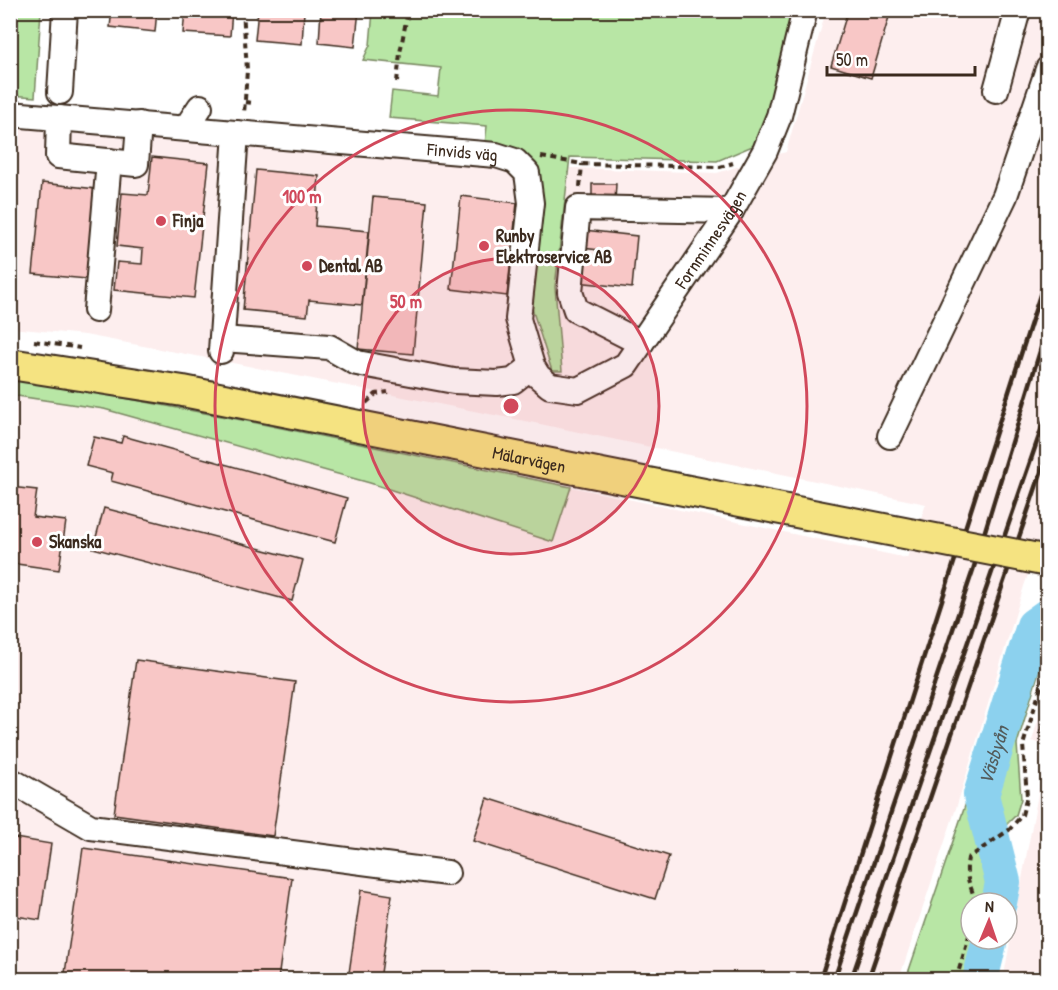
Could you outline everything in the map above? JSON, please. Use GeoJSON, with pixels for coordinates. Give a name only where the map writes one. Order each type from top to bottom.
{"type":"FeatureCollection","features":[{"type":"Feature","properties":{"kind":"main road","name":"Mälarvägen"},"geometry":{"type":"LineString","coordinates":[[10,364],[183,391],[1047,561]]}},
{"type":"Feature","properties":{"kind":"street"},"geometry":{"type":"LineString","coordinates":[[60,92],[65,10]]}},
{"type":"Feature","properties":{"kind":"street","name":"Fornminnesvägen"},"geometry":{"type":"LineString","coordinates":[[535,371],[550,386],[578,390],[626,365],[731,211],[765,151],[779,116],[805,10]]}},
{"type":"Feature","properties":{"kind":"street"},"geometry":{"type":"LineString","coordinates":[[996,90],[1018,10]]}},
{"type":"Feature","properties":{"kind":"street"},"geometry":{"type":"LineString","coordinates":[[890,436],[1005,196],[1047,69]]}},
{"type":"Feature","properties":{"kind":"street"},"geometry":{"type":"LineString","coordinates":[[186,128],[200,107]]}},
{"type":"Feature","properties":{"kind":"street","name":"Finvids väg"},"geometry":{"type":"LineString","coordinates":[[10,114],[496,155],[515,161],[527,173],[531,203],[518,319],[535,371]]}},
{"type":"Feature","properties":{"kind":"street"},"geometry":{"type":"LineString","coordinates":[[58,118],[58,156],[136,164],[139,124]]}},
{"type":"Feature","properties":{"kind":"street"},"geometry":{"type":"LineString","coordinates":[[239,133],[221,345],[329,347],[357,363],[454,381],[497,383],[513,381],[535,371]]}},
{"type":"Feature","properties":{"kind":"street"},"geometry":{"type":"LineString","coordinates":[[96,310],[110,161]]}},
{"type":"Feature","properties":{"kind":"street"},"geometry":{"type":"LineString","coordinates":[[641,343],[576,310],[570,292],[578,208],[731,211]]}},
{"type":"Feature","properties":{"kind":"street"},"geometry":{"type":"LineString","coordinates":[[10,780],[91,827],[447,873]]}},
{"type":"Feature","properties":{"kind":"path"},"geometry":{"type":"LineString","coordinates":[[239,133],[245,102],[247,70],[243,10]]}},
{"type":"Feature","properties":{"kind":"path"},"geometry":{"type":"LineString","coordinates":[[397,82],[408,10]]}},
{"type":"Feature","properties":{"kind":"path"},"geometry":{"type":"LineString","coordinates":[[245,102],[254,103]]}},
{"type":"Feature","properties":{"kind":"path"},"geometry":{"type":"LineString","coordinates":[[515,161],[545,156],[582,164],[720,167],[765,151]]}},
{"type":"Feature","properties":{"kind":"path"},"geometry":{"type":"LineString","coordinates":[[971,891],[966,871],[968,858],[1009,830],[1022,814],[1027,796],[1023,745],[1047,664]]}},
{"type":"Feature","properties":{"kind":"path"},"geometry":{"type":"LineString","coordinates":[[956,980],[965,951]]}},
{"type":"Feature","properties":{"kind":"shaded area"},"geometry":{"type":"Polygon","coordinates":[[[826,11],[1047,11],[1047,523],[1024,586],[958,802],[899,979],[11,979],[10,395],[104,409],[370,483],[553,542],[571,487],[907,558],[926,504],[212,359],[85,335],[11,328],[11,123],[460,164],[717,173],[786,152],[826,11]]]}},
{"type":"Feature","properties":{"kind":"shaded area"},"geometry":{"type":"Polygon","coordinates":[[[1047,688],[1047,746],[1032,741],[1047,688]]]}},
{"type":"Feature","properties":{"kind":"shaded area"},"geometry":{"type":"Polygon","coordinates":[[[1047,746],[1047,979],[1003,980],[1008,951],[1019,951],[1019,895],[1047,746]]]}},
{"type":"Feature","properties":{"kind":"green space"},"geometry":{"type":"Polygon","coordinates":[[[10,11],[41,11],[35,97],[11,95],[10,11]]]}},
{"type":"Feature","properties":{"kind":"green space"},"geometry":{"type":"Polygon","coordinates":[[[373,11],[793,11],[764,125],[755,145],[717,161],[570,157],[555,287],[562,371],[552,371],[528,296],[540,186],[485,144],[487,126],[389,118],[392,91],[438,96],[441,68],[363,60],[370,45],[373,11]]]}},
{"type":"Feature","properties":{"kind":"green space"},"geometry":{"type":"Polygon","coordinates":[[[10,379],[44,383],[242,420],[571,487],[553,542],[370,483],[104,409],[11,395],[10,379]]]}},
{"type":"Feature","properties":{"kind":"green space"},"geometry":{"type":"Polygon","coordinates":[[[1047,626],[1047,645],[1017,744],[1021,799],[1016,815],[1003,828],[988,794],[1039,639],[1047,626]]]}},
{"type":"Feature","properties":{"kind":"green space"},"geometry":{"type":"Polygon","coordinates":[[[967,800],[984,869],[987,891],[959,891],[959,951],[976,951],[970,979],[906,979],[967,800]]]}},
{"type":"Feature","properties":{"kind":"building"},"geometry":{"type":"Polygon","coordinates":[[[112,10],[157,10],[155,32],[110,27],[112,10]]]}},
{"type":"Feature","properties":{"kind":"building"},"geometry":{"type":"Polygon","coordinates":[[[185,10],[232,10],[230,36],[183,33],[185,10]]]}},
{"type":"Feature","properties":{"kind":"building"},"geometry":{"type":"Polygon","coordinates":[[[258,10],[304,12],[302,44],[255,40],[258,10]]]}},
{"type":"Feature","properties":{"kind":"building"},"geometry":{"type":"Polygon","coordinates":[[[321,10],[359,10],[355,47],[319,43],[321,10]]]}},
{"type":"Feature","properties":{"kind":"building"},"geometry":{"type":"Polygon","coordinates":[[[848,10],[891,10],[871,78],[831,66],[848,10]]]}},
{"type":"Feature","properties":{"kind":"building","name":"Finja"},"geometry":{"type":"Polygon","coordinates":[[[152,157],[209,163],[194,298],[114,290],[117,262],[142,264],[143,249],[117,246],[122,193],[148,195],[152,157]]]}},
{"type":"Feature","properties":{"kind":"building","name":"Dental AB"},"geometry":{"type":"Polygon","coordinates":[[[256,170],[319,176],[315,226],[369,231],[362,305],[309,300],[307,316],[243,310],[256,170]]]}},
{"type":"Feature","properties":{"kind":"building"},"geometry":{"type":"Polygon","coordinates":[[[42,183],[96,189],[87,279],[33,274],[42,183]]]}},
{"type":"Feature","properties":{"kind":"building"},"geometry":{"type":"Polygon","coordinates":[[[592,184],[616,184],[615,201],[592,201],[592,184]]]}},
{"type":"Feature","properties":{"kind":"building","name":"Runby Elektroservice AB"},"geometry":{"type":"Polygon","coordinates":[[[461,196],[517,203],[507,296],[451,289],[461,196]]]}},
{"type":"Feature","properties":{"kind":"building"},"geometry":{"type":"Polygon","coordinates":[[[373,197],[427,202],[413,354],[358,349],[373,197]]]}},
{"type":"Feature","properties":{"kind":"building"},"geometry":{"type":"Polygon","coordinates":[[[584,230],[637,236],[632,288],[577,282],[580,257],[598,259],[599,250],[582,248],[584,230]]]}},
{"type":"Feature","properties":{"kind":"building"},"geometry":{"type":"Polygon","coordinates":[[[123,436],[347,498],[335,542],[111,481],[113,473],[86,466],[94,437],[121,443],[123,436]]]}},
{"type":"Feature","properties":{"kind":"building","name":"Skanska"},"geometry":{"type":"Polygon","coordinates":[[[10,487],[37,490],[33,517],[66,521],[59,570],[10,563],[10,487]]]}},
{"type":"Feature","properties":{"kind":"building"},"geometry":{"type":"Polygon","coordinates":[[[104,508],[303,560],[292,601],[93,548],[104,508]]]}},
{"type":"Feature","properties":{"kind":"building"},"geometry":{"type":"Polygon","coordinates":[[[136,660],[295,682],[273,836],[114,814],[136,660]]]}},
{"type":"Feature","properties":{"kind":"building"},"geometry":{"type":"Polygon","coordinates":[[[1048,707],[1048,735],[1040,733],[1048,707]]]}},
{"type":"Feature","properties":{"kind":"building"},"geometry":{"type":"Polygon","coordinates":[[[487,798],[669,856],[655,899],[473,841],[487,798]]]}},
{"type":"Feature","properties":{"kind":"building"},"geometry":{"type":"Polygon","coordinates":[[[15,838],[51,844],[40,920],[10,915],[10,867],[15,838]]]}},
{"type":"Feature","properties":{"kind":"building"},"geometry":{"type":"Polygon","coordinates":[[[83,848],[292,878],[278,980],[64,980],[83,848]]]}},
{"type":"Feature","properties":{"kind":"building"},"geometry":{"type":"Polygon","coordinates":[[[361,890],[392,895],[380,980],[348,980],[361,890]]]}},
{"type":"Feature","properties":{"kind":"waterway","name":"Väsbyån"},"geometry":{"type":"LineString","coordinates":[[1001,891],[1003,882],[981,795],[1034,626],[1048,616]]}},
{"type":"Feature","properties":{"kind":"waterway","name":"Väsbyån"},"geometry":{"type":"LineString","coordinates":[[980,980],[987,951]]}},
{"type":"Feature","properties":{"kind":"railway"},"geometry":{"type":"LineString","coordinates":[[820,980],[1048,270]]}},
{"type":"Feature","properties":{"kind":"railway"},"geometry":{"type":"LineString","coordinates":[[834,980],[973,570],[1048,325]]}},
{"type":"Feature","properties":{"kind":"railway"},"geometry":{"type":"LineString","coordinates":[[851,980],[1048,410]]}},
{"type":"Feature","properties":{"kind":"railway"},"geometry":{"type":"LineString","coordinates":[[868,980],[1048,452]]}},
{"type":"Feature","properties":{"kind":"place","name":"Finja"},"geometry":{"type":"Point","coordinates":[161,221]}},
{"type":"Feature","properties":{"kind":"place","name":"Runby Elektroservice AB"},"geometry":{"type":"Point","coordinates":[484,246]}},
{"type":"Feature","properties":{"kind":"place","name":"Dental AB"},"geometry":{"type":"Point","coordinates":[307,266]}},
{"type":"Feature","properties":{"kind":"place","name":"Skanska"},"geometry":{"type":"Point","coordinates":[37,542]}}]}
